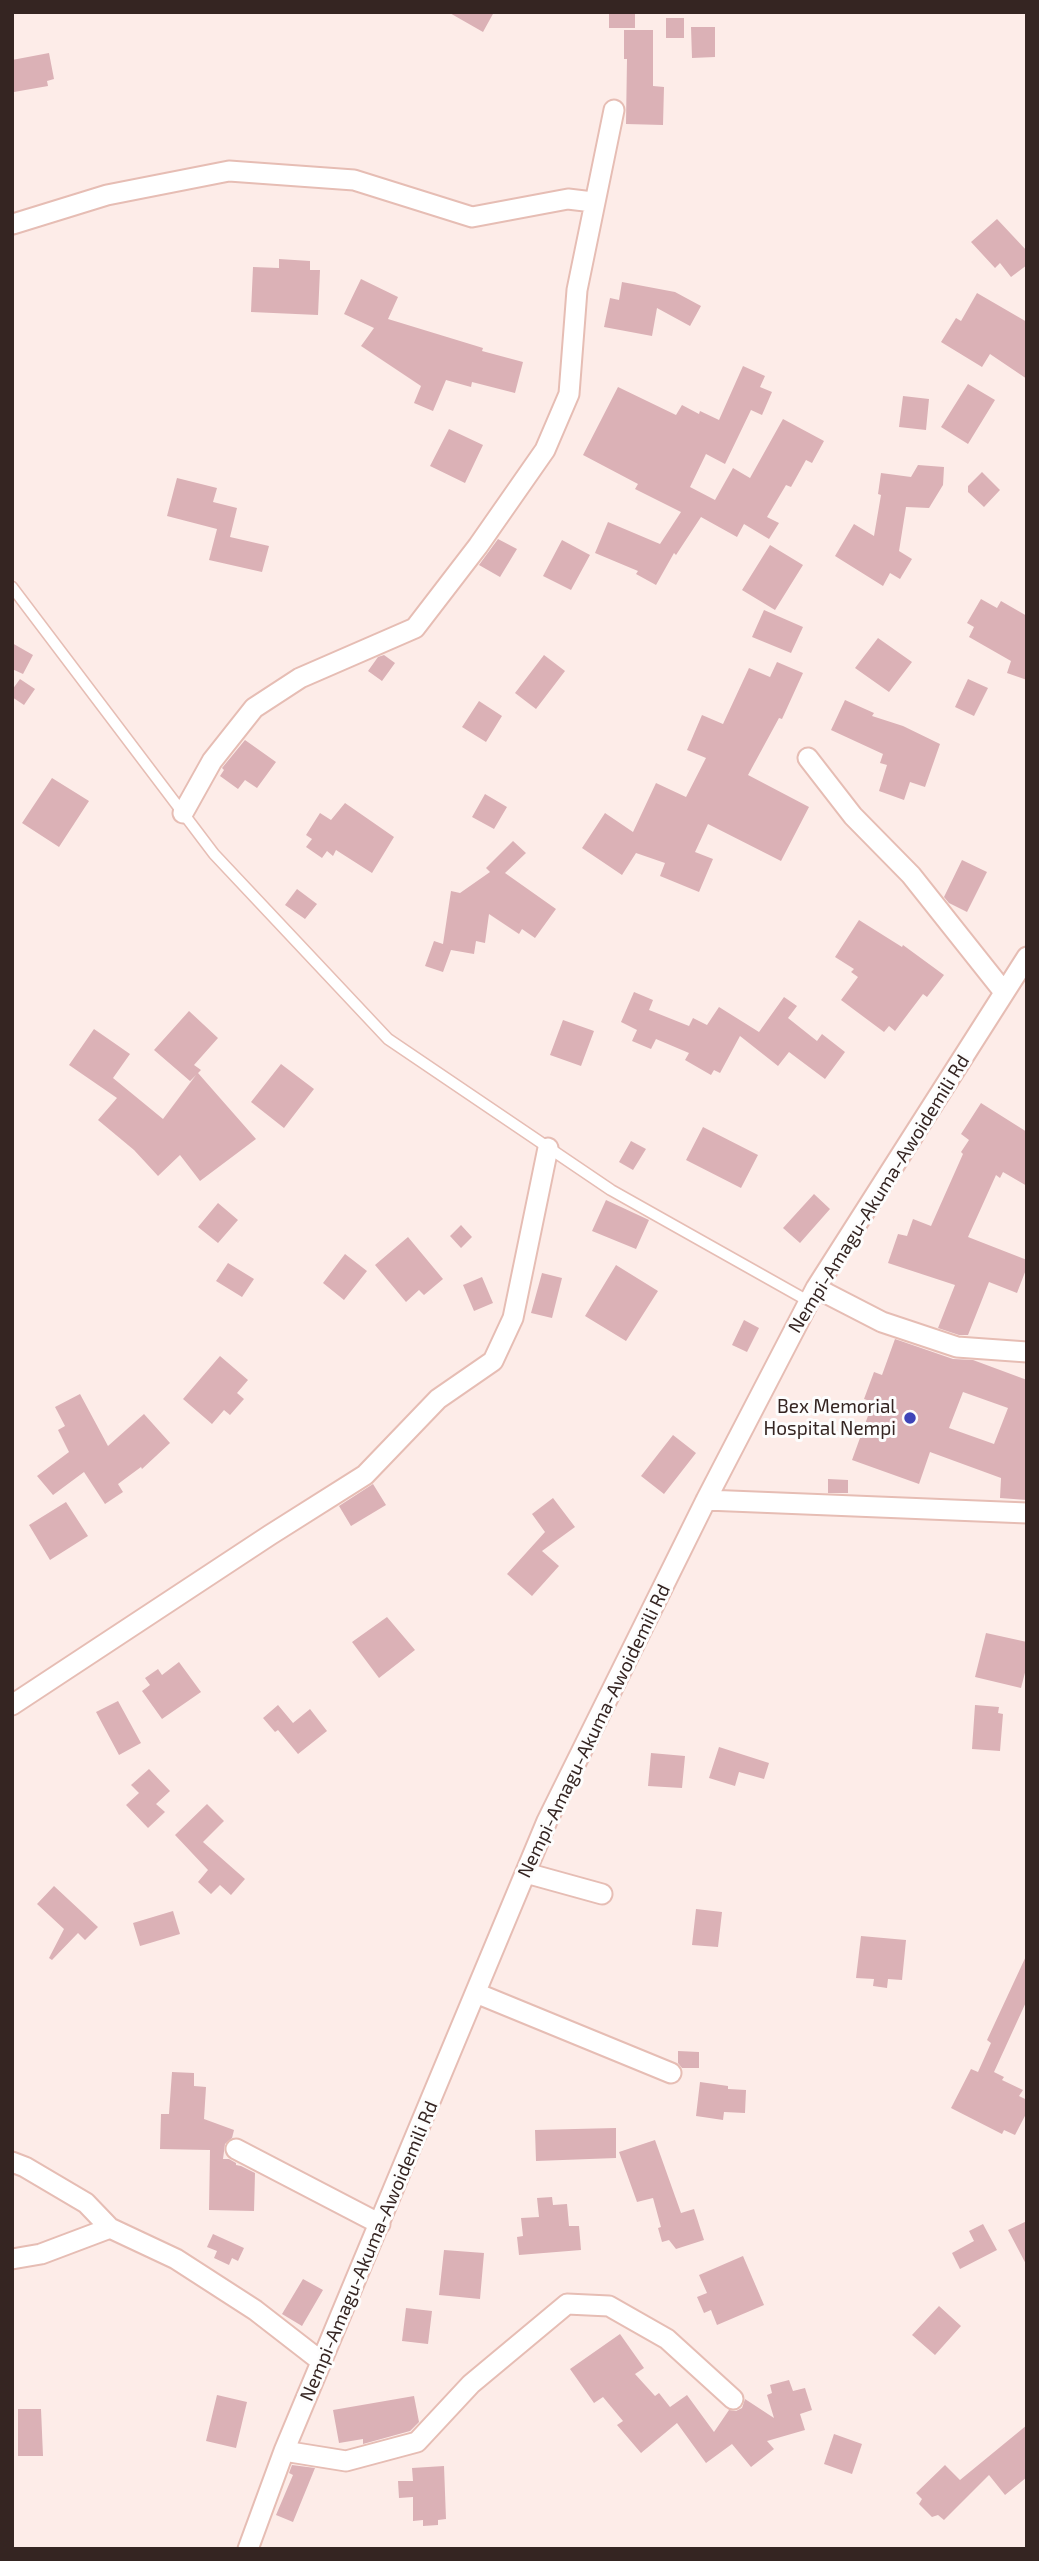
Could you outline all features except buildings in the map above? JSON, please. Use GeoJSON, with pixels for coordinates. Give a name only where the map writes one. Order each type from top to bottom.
{"type":"FeatureCollection","features":[{"type":"Feature","properties":{"kind":"street"},"geometry":{"type":"LineString","coordinates":[[183,813],[212,761],[254,708],[300,678],[415,628],[478,546],[545,450],[569,394],[576,289],[614,110]]}},
{"type":"Feature","properties":{"kind":"street"},"geometry":{"type":"LineString","coordinates":[[13,224],[107,195],[229,171],[354,180],[472,217],[568,199],[593,202]]}},
{"type":"Feature","properties":{"kind":"street"},"geometry":{"type":"LineString","coordinates":[[808,758],[853,816],[911,875],[1004,992]]}},
{"type":"Feature","properties":{"kind":"street","name":"Nempi-Amagu-Akuma-Awoidemili Rd"},"geometry":{"type":"LineString","coordinates":[[248,2549],[284,2451],[547,1821],[706,1500],[813,1295],[1027,957]]}},
{"type":"Feature","properties":{"kind":"street"},"geometry":{"type":"LineString","coordinates":[[12,1705],[365,1475],[438,1399],[493,1361],[513,1318],[548,1148]]}},
{"type":"Feature","properties":{"kind":"street"},"geometry":{"type":"LineString","coordinates":[[813,1295],[957,1347],[1027,1352]]}},
{"type":"Feature","properties":{"kind":"street"},"geometry":{"type":"LineString","coordinates":[[706,1500],[1027,1513]]}},
{"type":"Feature","properties":{"kind":"street"},"geometry":{"type":"LineString","coordinates":[[526,1873],[602,1894]]}},
{"type":"Feature","properties":{"kind":"street"},"geometry":{"type":"LineString","coordinates":[[476,1993],[671,2073]]}},
{"type":"Feature","properties":{"kind":"street"},"geometry":{"type":"LineString","coordinates":[[236,2148],[380,2224]]}},
{"type":"Feature","properties":{"kind":"street"},"geometry":{"type":"LineString","coordinates":[[12,2162],[86,2203],[110,2228],[176,2259],[255,2310],[322,2362]]}},
{"type":"Feature","properties":{"kind":"street"},"geometry":{"type":"LineString","coordinates":[[12,2259],[41,2254],[110,2228]]}},
{"type":"Feature","properties":{"kind":"street"},"geometry":{"type":"LineString","coordinates":[[284,2451],[346,2461],[417,2442],[471,2384],[567,2304],[609,2306],[667,2339],[733,2399]]}},
{"type":"Feature","properties":{"kind":"lane"},"geometry":{"type":"LineString","coordinates":[[12,587],[215,854],[388,1039],[611,1191],[813,1295]]}},
{"type":"Feature","properties":{"kind":"place","name":"Bex Memorial Hospital Nempi"},"geometry":{"type":"Point","coordinates":[910,1418]}}]}
